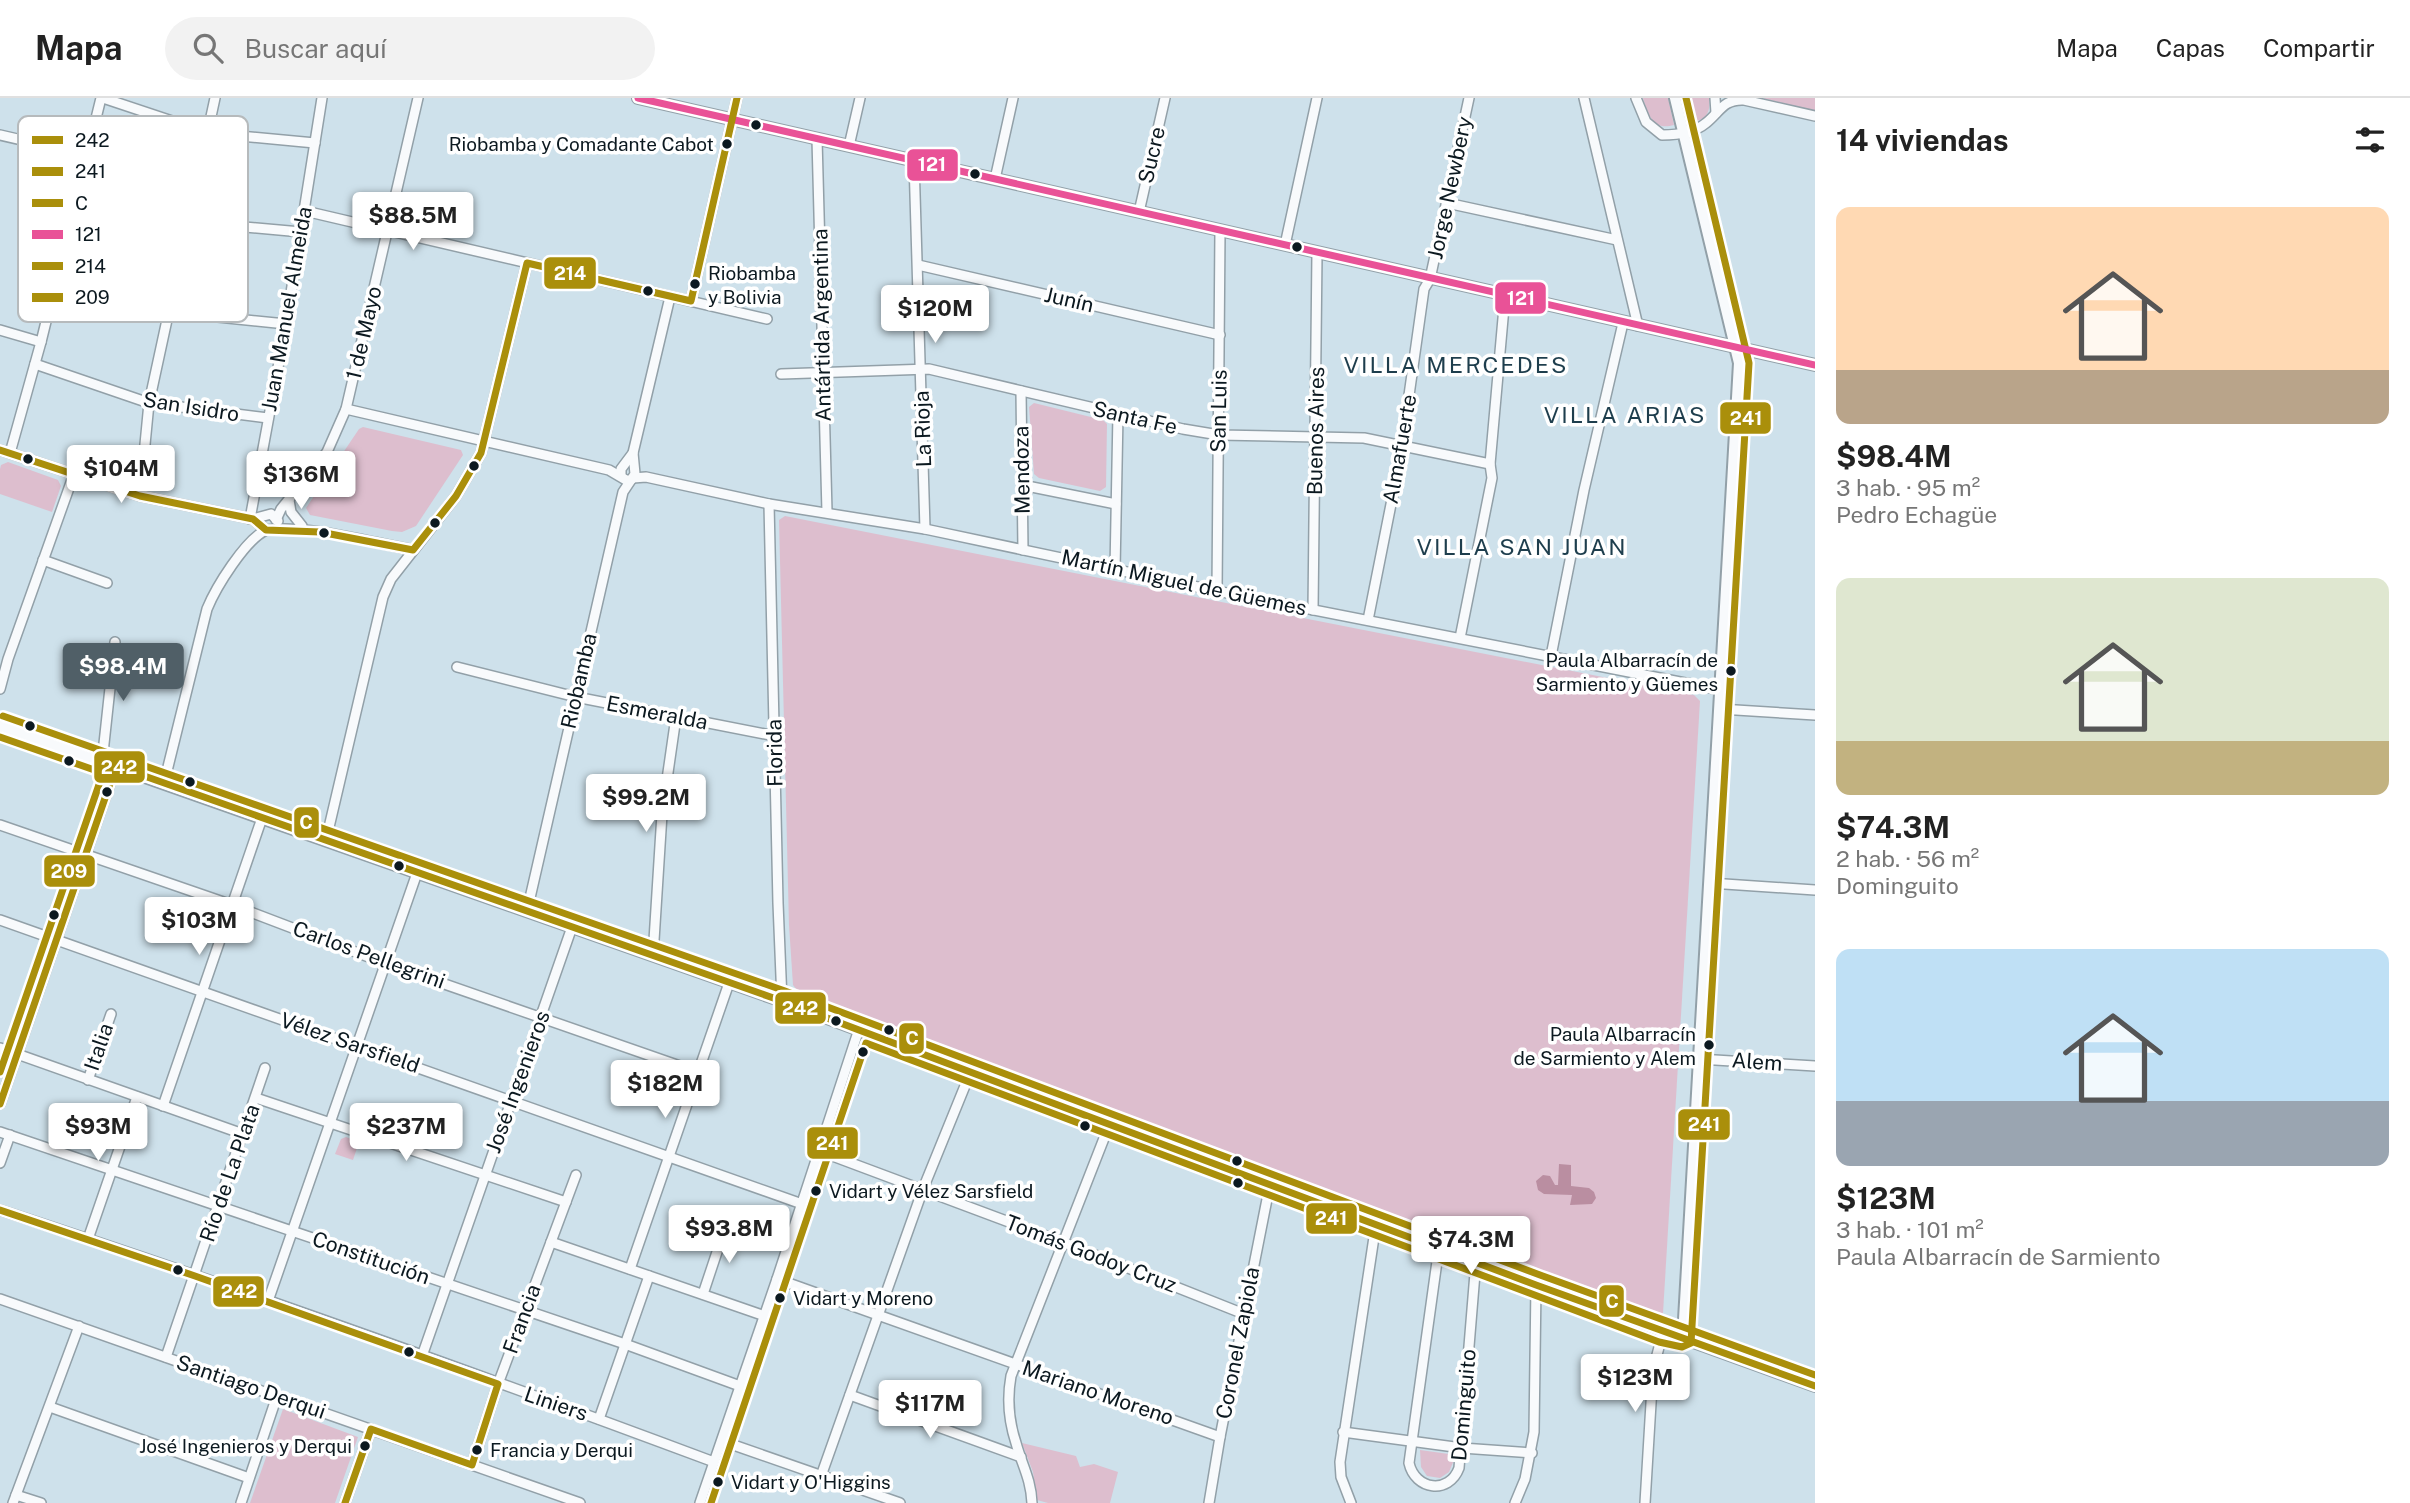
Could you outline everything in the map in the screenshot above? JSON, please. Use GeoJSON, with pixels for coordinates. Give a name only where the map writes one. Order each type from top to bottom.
{"type":"FeatureCollection","features":[{"type":"Feature","properties":{"kind":"main road"},"geometry":{"type":"LineString","coordinates":[[638,98],[1815,365]]}},
{"type":"Feature","properties":{"kind":"main road"},"geometry":{"type":"LineString","coordinates":[[1675,98],[1739,363],[1683,1337]]}},
{"type":"Feature","properties":{"kind":"main road"},"geometry":{"type":"LineString","coordinates":[[0,726],[782,1001],[1536,1285],[1815,1386]]}},
{"type":"Feature","properties":{"kind":"street"},"geometry":{"type":"LineString","coordinates":[[97,116],[102,98],[157,116]]}},
{"type":"Feature","properties":{"kind":"street"},"geometry":{"type":"LineString","coordinates":[[211,116],[215,98]]}},
{"type":"Feature","properties":{"kind":"street","name":"Juan Manuel Almeida"},"geometry":{"type":"LineString","coordinates":[[265,523],[268,418],[286,324],[322,98]]}},
{"type":"Feature","properties":{"kind":"street","name":"1 de Mayo"},"geometry":{"type":"LineString","coordinates":[[164,783],[207,608],[214,590],[265,523],[289,500],[327,452],[346,409],[418,98]]}},
{"type":"Feature","properties":{"kind":"street"},"geometry":{"type":"LineString","coordinates":[[691,301],[737,98]]}},
{"type":"Feature","properties":{"kind":"street"},"geometry":{"type":"LineString","coordinates":[[849,146],[860,98]]}},
{"type":"Feature","properties":{"kind":"street"},"geometry":{"type":"LineString","coordinates":[[995,179],[1013,98]]}},
{"type":"Feature","properties":{"kind":"street","name":"Sucre"},"geometry":{"type":"LineString","coordinates":[[1139,212],[1165,98]]}},
{"type":"Feature","properties":{"kind":"street"},"geometry":{"type":"LineString","coordinates":[[1285,245],[1317,98]]}},
{"type":"Feature","properties":{"kind":"street","name":"Jorge Newbery"},"geometry":{"type":"LineString","coordinates":[[1430,279],[1469,98]]}},
{"type":"Feature","properties":{"kind":"street"},"geometry":{"type":"LineString","coordinates":[[1584,98],[1638,326]]}},
{"type":"Feature","properties":{"kind":"street"},"geometry":{"type":"LineString","coordinates":[[1636,98],[1643,116],[1655,131],[1662,135],[1684,133],[1704,125],[1726,102],[1737,100],[1815,116]]}},
{"type":"Feature","properties":{"kind":"street"},"geometry":{"type":"LineString","coordinates":[[1715,98],[1716,113]]}},
{"type":"Feature","properties":{"kind":"street"},"geometry":{"type":"LineString","coordinates":[[0,135],[18,139]]}},
{"type":"Feature","properties":{"kind":"street"},"geometry":{"type":"LineString","coordinates":[[248,137],[315,143]]}},
{"type":"Feature","properties":{"kind":"street","name":"Antártida Argentina"},"geometry":{"type":"LineString","coordinates":[[817,139],[827,512]]}},
{"type":"Feature","properties":{"kind":"street","name":"La Rioja"},"geometry":{"type":"LineString","coordinates":[[915,161],[925,529]]}},
{"type":"Feature","properties":{"kind":"street"},"geometry":{"type":"LineString","coordinates":[[1447,203],[1617,240]]}},
{"type":"Feature","properties":{"kind":"street"},"geometry":{"type":"LineString","coordinates":[[305,211],[767,319]]}},
{"type":"Feature","properties":{"kind":"street"},"geometry":{"type":"LineString","coordinates":[[248,227],[301,232]]}},
{"type":"Feature","properties":{"kind":"street","name":"San Luis"},"geometry":{"type":"LineString","coordinates":[[1217,591],[1220,231]]}},
{"type":"Feature","properties":{"kind":"street","name":"Buenos Aires"},"geometry":{"type":"LineString","coordinates":[[1313,610],[1317,253]]}},
{"type":"Feature","properties":{"kind":"street"},"geometry":{"type":"LineString","coordinates":[[326,840],[386,587],[456,496],[474,467],[485,441],[527,263]]}},
{"type":"Feature","properties":{"kind":"street","name":"Junín"},"geometry":{"type":"LineString","coordinates":[[918,265],[1220,335]]}},
{"type":"Feature","properties":{"kind":"street","name":"Almafuerte"},"geometry":{"type":"LineString","coordinates":[[1368,621],[1402,446],[1424,289],[1430,279]]}},
{"type":"Feature","properties":{"kind":"street"},"geometry":{"type":"LineString","coordinates":[[1460,638],[1492,478],[1490,464],[1506,296]]}},
{"type":"Feature","properties":{"kind":"street","name":"Riobamba"},"geometry":{"type":"LineString","coordinates":[[527,911],[670,297]]}},
{"type":"Feature","properties":{"kind":"street"},"geometry":{"type":"LineString","coordinates":[[248,320],[286,324]]}},
{"type":"Feature","properties":{"kind":"street"},"geometry":{"type":"LineString","coordinates":[[46,322],[35,364],[5,451],[140,496],[265,523],[413,550]]}},
{"type":"Feature","properties":{"kind":"street"},"geometry":{"type":"LineString","coordinates":[[140,496],[149,403],[167,322]]}},
{"type":"Feature","properties":{"kind":"street"},"geometry":{"type":"LineString","coordinates":[[1551,656],[1584,490],[1623,323]]}},
{"type":"Feature","properties":{"kind":"street"},"geometry":{"type":"LineString","coordinates":[[0,330],[41,342]]}},
{"type":"Feature","properties":{"kind":"street","name":"San Isidro"},"geometry":{"type":"LineString","coordinates":[[35,364],[149,403],[268,418]]}},
{"type":"Feature","properties":{"kind":"street","name":"Santa Fe"},"geometry":{"type":"LineString","coordinates":[[781,374],[929,369],[1183,429],[1219,435],[1364,438],[1490,464]]}},
{"type":"Feature","properties":{"kind":"street","name":"Mendoza"},"geometry":{"type":"LineString","coordinates":[[1021,391],[1023,550]]}},
{"type":"Feature","properties":{"kind":"street","name":"Martín Miguel de Güemes"},"geometry":{"type":"LineString","coordinates":[[346,409],[608,470],[769,504],[925,529],[1217,591],[1721,690]]}},
{"type":"Feature","properties":{"kind":"street"},"geometry":{"type":"LineString","coordinates":[[1115,570],[1118,414]]}},
{"type":"Feature","properties":{"kind":"street"},"geometry":{"type":"LineString","coordinates":[[0,689],[8,659],[74,474]]}},
{"type":"Feature","properties":{"kind":"street"},"geometry":{"type":"LineString","coordinates":[[1022,485],[1116,504]]}},
{"type":"Feature","properties":{"kind":"street"},"geometry":{"type":"LineString","coordinates":[[289,500],[291,512],[302,526]]}},
{"type":"Feature","properties":{"kind":"street","name":"Florida"},"geometry":{"type":"LineString","coordinates":[[769,504],[782,1001]]}},
{"type":"Feature","properties":{"kind":"street"},"geometry":{"type":"LineString","coordinates":[[265,523],[302,526],[313,531]]}},
{"type":"Feature","properties":{"kind":"street"},"geometry":{"type":"LineString","coordinates":[[44,560],[107,583]]}},
{"type":"Feature","properties":{"kind":"street"},"geometry":{"type":"LineString","coordinates":[[102,762],[115,642]]}},
{"type":"Feature","properties":{"kind":"street","name":"Esmeralda"},"geometry":{"type":"LineString","coordinates":[[457,667],[576,697],[775,736]]}},
{"type":"Feature","properties":{"kind":"street"},"geometry":{"type":"LineString","coordinates":[[1720,709],[1815,715]]}},
{"type":"Feature","properties":{"kind":"street"},"geometry":{"type":"LineString","coordinates":[[653,956],[662,814],[676,717]]}},
{"type":"Feature","properties":{"kind":"street"},"geometry":{"type":"LineString","coordinates":[[0,1104],[116,766]]}},
{"type":"Feature","properties":{"kind":"street"},"geometry":{"type":"LineString","coordinates":[[163,1106],[262,818]]}},
{"type":"Feature","properties":{"kind":"street","name":"Carlos Pellegrini"},"geometry":{"type":"LineString","coordinates":[[0,825],[697,1072]]}},
{"type":"Feature","properties":{"kind":"street"},"geometry":{"type":"LineString","coordinates":[[268,1301],[417,873]]}},
{"type":"Feature","properties":{"kind":"street"},"geometry":{"type":"LineString","coordinates":[[1710,883],[1815,890]]}},
{"type":"Feature","properties":{"kind":"street","name":"Vélez Sarsfield"},"geometry":{"type":"LineString","coordinates":[[0,920],[802,1204]]}},
{"type":"Feature","properties":{"kind":"street","name":"José Ingenieros"},"geometry":{"type":"LineString","coordinates":[[422,1356],[572,927]]}},
{"type":"Feature","properties":{"kind":"street"},"geometry":{"type":"LineString","coordinates":[[630,1269],[729,983]]}},
{"type":"Feature","properties":{"kind":"street","name":"Italia"},"geometry":{"type":"LineString","coordinates":[[88,1080],[111,1014]]}},
{"type":"Feature","properties":{"kind":"street"},"geometry":{"type":"LineString","coordinates":[[700,1503],[765,1316],[859,1029]]}},
{"type":"Feature","properties":{"kind":"street"},"geometry":{"type":"LineString","coordinates":[[0,1048],[243,1134]]}},
{"type":"Feature","properties":{"kind":"street","name":"Alem"},"geometry":{"type":"LineString","coordinates":[[1699,1059],[1815,1066]]}},
{"type":"Feature","properties":{"kind":"street","name":"Río de La Plata"},"geometry":{"type":"LineString","coordinates":[[166,1357],[220,1207],[265,1068]]}},
{"type":"Feature","properties":{"kind":"street"},"geometry":{"type":"LineString","coordinates":[[821,1476],[923,1189],[971,1071]]}},
{"type":"Feature","properties":{"kind":"street"},"geometry":{"type":"LineString","coordinates":[[88,1239],[137,1097]]}},
{"type":"Feature","properties":{"kind":"street"},"geometry":{"type":"LineString","coordinates":[[256,1098],[566,1202]]}},
{"type":"Feature","properties":{"kind":"street"},"geometry":{"type":"LineString","coordinates":[[1032,1503],[1030,1479],[1012,1429],[1009,1389],[1016,1364],[1110,1123]]}},
{"type":"Feature","properties":{"kind":"street"},"geometry":{"type":"LineString","coordinates":[[0,1163],[5,1134]]}},
{"type":"Feature","properties":{"kind":"street","name":"Constitución"},"geometry":{"type":"LineString","coordinates":[[5,1134],[625,1343],[740,1386]]}},
{"type":"Feature","properties":{"kind":"street","name":"Tomás Godoy Cruz"},"geometry":{"type":"LineString","coordinates":[[819,1151],[1065,1243],[1244,1314]]}},
{"type":"Feature","properties":{"kind":"street","name":"Francia"},"geometry":{"type":"LineString","coordinates":[[471,1465],[524,1310],[576,1175]]}},
{"type":"Feature","properties":{"kind":"street","name":"Coronel Zapiola"},"geometry":{"type":"LineString","coordinates":[[1209,1503],[1270,1184]]}},
{"type":"Feature","properties":{"kind":"street","name":"Liniers"},"geometry":{"type":"LineString","coordinates":[[0,1210],[268,1301],[714,1462]]}},
{"type":"Feature","properties":{"kind":"street"},"geometry":{"type":"LineString","coordinates":[[1351,1503],[1340,1462],[1376,1224]]}},
{"type":"Feature","properties":{"kind":"street"},"geometry":{"type":"LineString","coordinates":[[703,1294],[726,1225]]}},
{"type":"Feature","properties":{"kind":"street"},"geometry":{"type":"LineString","coordinates":[[551,1242],[765,1316]]}},
{"type":"Feature","properties":{"kind":"street","name":"Dominguito"},"geometry":{"type":"LineString","coordinates":[[1439,1247],[1411,1440],[1410,1469],[1420,1481],[1429,1486],[1448,1485],[1456,1477],[1462,1448],[1476,1261]]}},
{"type":"Feature","properties":{"kind":"street"},"geometry":{"type":"LineString","coordinates":[[598,1419],[649,1276]]}},
{"type":"Feature","properties":{"kind":"street","name":"Mariano Moreno"},"geometry":{"type":"LineString","coordinates":[[777,1279],[1220,1437]]}},
{"type":"Feature","properties":{"kind":"street"},"geometry":{"type":"LineString","coordinates":[[1515,1503],[1532,1454],[1536,1285]]}},
{"type":"Feature","properties":{"kind":"street","name":"Santiago Derqui"},"geometry":{"type":"LineString","coordinates":[[0,1299],[577,1502]]}},
{"type":"Feature","properties":{"kind":"street"},"geometry":{"type":"LineString","coordinates":[[41,1503],[15,1499],[79,1326]]}},
{"type":"Feature","properties":{"kind":"street"},"geometry":{"type":"LineString","coordinates":[[1645,1503],[1653,1370],[1663,1332]]}},
{"type":"Feature","properties":{"kind":"street"},"geometry":{"type":"LineString","coordinates":[[850,1395],[1021,1457]]}},
{"type":"Feature","properties":{"kind":"street"},"geometry":{"type":"LineString","coordinates":[[241,1503],[277,1396]]}},
{"type":"Feature","properties":{"kind":"street"},"geometry":{"type":"LineString","coordinates":[[50,1408],[249,1478]]}},
{"type":"Feature","properties":{"kind":"street"},"geometry":{"type":"LineString","coordinates":[[345,1503],[371,1429]]}},
{"type":"Feature","properties":{"kind":"street"},"geometry":{"type":"LineString","coordinates":[[1343,1432],[1462,1448],[1532,1454]]}},
{"type":"Feature","properties":{"kind":"street"},"geometry":{"type":"LineString","coordinates":[[722,1441],[900,1503]]}},
{"type":"Feature","properties":{"kind":"shaded area"},"geometry":{"type":"Polygon","coordinates":[[[1643,98],[1668,98],[1674,125],[1656,124],[1649,116],[1643,98]]]}},
{"type":"Feature","properties":{"kind":"shaded area"},"geometry":{"type":"Polygon","coordinates":[[[1684,98],[1709,98],[1706,116],[1690,122],[1684,98]]]}},
{"type":"Feature","properties":{"kind":"shaded area"},"geometry":{"type":"Polygon","coordinates":[[[1762,98],[1815,98],[1815,111],[1762,98]]]}},
{"type":"Feature","properties":{"kind":"shaded area"},"geometry":{"type":"Polygon","coordinates":[[[1034,403],[1103,420],[1107,424],[1106,487],[1100,491],[1039,478],[1034,474],[1029,407],[1034,403]]]}},
{"type":"Feature","properties":{"kind":"shaded area"},"geometry":{"type":"Polygon","coordinates":[[[363,427],[461,450],[463,455],[416,526],[402,532],[392,531],[310,515],[306,508],[359,429],[363,427]]]}},
{"type":"Feature","properties":{"kind":"shaded area"},"geometry":{"type":"Polygon","coordinates":[[[8,462],[58,480],[61,486],[52,512],[0,494],[1,465],[8,462]]]}},
{"type":"Feature","properties":{"kind":"shaded area"},"geometry":{"type":"Polygon","coordinates":[[[785,516],[1694,695],[1700,701],[1663,1313],[1659,1317],[800,994],[793,985],[789,925],[779,520],[785,516]]]}},
{"type":"Feature","properties":{"kind":"shaded area"},"geometry":{"type":"Polygon","coordinates":[[[346,1137],[359,1142],[353,1160],[335,1154],[341,1139],[346,1137]]]}},
{"type":"Feature","properties":{"kind":"shaded area"},"geometry":{"type":"Polygon","coordinates":[[[1559,1164],[1571,1165],[1571,1186],[1589,1188],[1594,1192],[1596,1198],[1592,1204],[1570,1205],[1572,1195],[1544,1194],[1538,1190],[1536,1181],[1543,1175],[1550,1176],[1555,1185],[1558,1185],[1559,1164]]]}},
{"type":"Feature","properties":{"kind":"shaded area"},"geometry":{"type":"Polygon","coordinates":[[[283,1409],[358,1437],[335,1503],[250,1503],[283,1409]]]}},
{"type":"Feature","properties":{"kind":"shaded area"},"geometry":{"type":"Polygon","coordinates":[[[1022,1443],[1076,1456],[1080,1467],[1094,1464],[1118,1472],[1110,1503],[1048,1503],[1037,1500],[1033,1472],[1022,1443]]]}},
{"type":"Feature","properties":{"kind":"shaded area"},"geometry":{"type":"Polygon","coordinates":[[[1420,1450],[1456,1455],[1449,1472],[1440,1478],[1427,1476],[1421,1467],[1420,1450]]]}},
{"type":"Feature","properties":{"kind":"transit line","name":"121"},"geometry":{"type":"LineString","coordinates":[[638,98],[1815,365]]}},
{"type":"Feature","properties":{"kind":"transit line","name":"214"},"geometry":{"type":"LineString","coordinates":[[0,450],[140,496],[253,519],[266,530],[320,532],[413,550],[456,496],[481,453],[527,263],[691,301],[737,98]]}},
{"type":"Feature","properties":{"kind":"transit line","name":"241"},"geometry":{"type":"LineString","coordinates":[[711,1503],[866,1043],[1659,1342],[1682,1347],[1691,1343],[1749,363],[1686,98]]}},
{"type":"Feature","properties":{"kind":"transit line","name":"C"},"geometry":{"type":"LineString","coordinates":[[3,716],[785,991],[1540,1275],[1815,1375]]}},
{"type":"Feature","properties":{"kind":"transit line","name":"209"},"geometry":{"type":"LineString","coordinates":[[0,737],[103,773],[0,1072]]}},
{"type":"Feature","properties":{"kind":"transit line","name":"242"},"geometry":{"type":"LineString","coordinates":[[0,1104],[116,766],[782,1001],[1536,1285],[1815,1386]]}},
{"type":"Feature","properties":{"kind":"transit line","name":"242"},"geometry":{"type":"LineString","coordinates":[[0,1210],[498,1384],[472,1465],[371,1429],[345,1503]]}},
{"type":"Feature","properties":{"kind":"place","name":"Riobamba y Comadante Cabot"},"geometry":{"type":"Point","coordinates":[727,144]}},
{"type":"Feature","properties":{"kind":"place","name":"Riobamba y Bolivia"},"geometry":{"type":"Point","coordinates":[695,284]}},
{"type":"Feature","properties":{"kind":"place","name":"Paula Albarracín de Sarmiento y Güemes"},"geometry":{"type":"Point","coordinates":[1731,671]}},
{"type":"Feature","properties":{"kind":"place","name":"Paula Albarracín de Sarmiento y Alem"},"geometry":{"type":"Point","coordinates":[1709,1045]}},
{"type":"Feature","properties":{"kind":"place","name":"Vidart y Vélez Sarsfield"},"geometry":{"type":"Point","coordinates":[816,1191]}},
{"type":"Feature","properties":{"kind":"place","name":"Vidart y Moreno"},"geometry":{"type":"Point","coordinates":[780,1298]}},
{"type":"Feature","properties":{"kind":"place","name":"José Ingenieros y Derqui"},"geometry":{"type":"Point","coordinates":[365,1446]}},
{"type":"Feature","properties":{"kind":"place","name":"Francia y Derqui"},"geometry":{"type":"Point","coordinates":[477,1450]}},
{"type":"Feature","properties":{"kind":"place","name":"Vidart y O'Higgins"},"geometry":{"type":"Point","coordinates":[718,1482]}},
{"type":"Feature","properties":{"kind":"district","name":"VILLA MERCEDES"},"geometry":{"type":"Point","coordinates":[1456,365]}},
{"type":"Feature","properties":{"kind":"district","name":"VILLA ARIAS"},"geometry":{"type":"Point","coordinates":[1625,415]}},
{"type":"Feature","properties":{"kind":"district","name":"VILLA SAN JUAN"},"geometry":{"type":"Point","coordinates":[1522,547]}}]}
